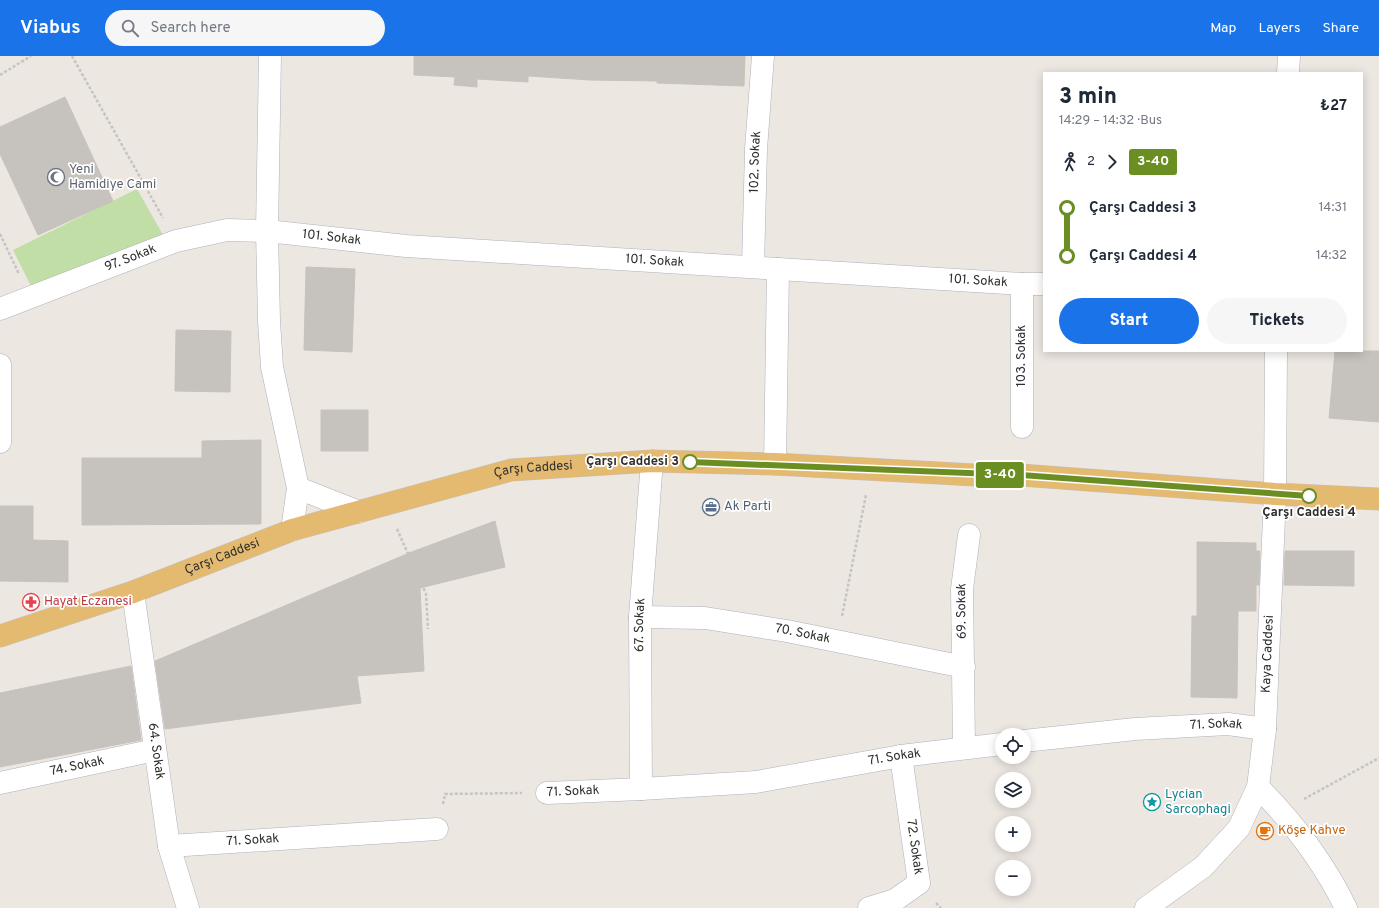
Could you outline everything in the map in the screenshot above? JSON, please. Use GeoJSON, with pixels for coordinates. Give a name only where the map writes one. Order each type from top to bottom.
{"type":"FeatureCollection","features":[{"type":"Feature","properties":{"kind":"main road","name":"Çarşı Caddesi"},"geometry":{"type":"LineString","coordinates":[[0,636],[133,592],[292,530],[511,470],[652,461],[775,464],[1021,475],[1276,494],[1379,499]]}},
{"type":"Feature","properties":{"kind":"street"},"geometry":{"type":"LineString","coordinates":[[270,56],[267,231],[272,367],[298,488],[292,530]]}},
{"type":"Feature","properties":{"kind":"street","name":"102. Sokak"},"geometry":{"type":"LineString","coordinates":[[753,267],[756,149],[763,56]]}},
{"type":"Feature","properties":{"kind":"street"},"geometry":{"type":"LineString","coordinates":[[1288,72],[1289,56]]}},
{"type":"Feature","properties":{"kind":"street","name":"97. Sokak"},"geometry":{"type":"LineString","coordinates":[[0,308],[30,298],[176,241],[227,230],[267,231]]}},
{"type":"Feature","properties":{"kind":"street","name":"101. Sokak"},"geometry":{"type":"LineString","coordinates":[[267,231],[406,246],[1022,284],[1043,284]]}},
{"type":"Feature","properties":{"kind":"street"},"geometry":{"type":"LineString","coordinates":[[775,464],[778,269]]}},
{"type":"Feature","properties":{"kind":"street","name":"103. Sokak"},"geometry":{"type":"LineString","coordinates":[[1022,284],[1022,427]]}},
{"type":"Feature","properties":{"kind":"street","name":"Kaya Caddesi"},"geometry":{"type":"LineString","coordinates":[[1146,908],[1202,867],[1239,828],[1258,787],[1266,730],[1276,494],[1276,352]]}},
{"type":"Feature","properties":{"kind":"street"},"geometry":{"type":"LineString","coordinates":[[0,365],[0,442]]}},
{"type":"Feature","properties":{"kind":"street","name":"67. Sokak"},"geometry":{"type":"LineString","coordinates":[[641,789],[640,617],[652,461]]}},
{"type":"Feature","properties":{"kind":"street"},"geometry":{"type":"LineString","coordinates":[[298,488],[359,512]]}},
{"type":"Feature","properties":{"kind":"street","name":"69. Sokak"},"geometry":{"type":"LineString","coordinates":[[964,748],[962,589],[969,534]]}},
{"type":"Feature","properties":{"kind":"street","name":"64. Sokak"},"geometry":{"type":"LineString","coordinates":[[133,592],[169,846],[188,908]]}},
{"type":"Feature","properties":{"kind":"street","name":"70. Sokak"},"geometry":{"type":"LineString","coordinates":[[640,617],[705,618],[837,641],[964,667]]}},
{"type":"Feature","properties":{"kind":"street","name":"71. Sokak"},"geometry":{"type":"LineString","coordinates":[[1031,741],[1135,730],[1228,724],[1266,730]]}},
{"type":"Feature","properties":{"kind":"street","name":"71. Sokak"},"geometry":{"type":"LineString","coordinates":[[547,793],[756,782],[901,756],[995,745]]}},
{"type":"Feature","properties":{"kind":"street","name":"74. Sokak"},"geometry":{"type":"LineString","coordinates":[[0,783],[155,750]]}},
{"type":"Feature","properties":{"kind":"street","name":"72. Sokak"},"geometry":{"type":"LineString","coordinates":[[869,908],[895,900],[919,883],[901,756]]}},
{"type":"Feature","properties":{"kind":"street"},"geometry":{"type":"LineString","coordinates":[[1258,787],[1285,814],[1334,883],[1346,908]]}},
{"type":"Feature","properties":{"kind":"street","name":"71. Sokak"},"geometry":{"type":"LineString","coordinates":[[169,846],[437,829]]}},
{"type":"Feature","properties":{"kind":"path"},"geometry":{"type":"LineString","coordinates":[[0,74],[31,56]]}},
{"type":"Feature","properties":{"kind":"path"},"geometry":{"type":"LineString","coordinates":[[72,56],[176,241]]}},
{"type":"Feature","properties":{"kind":"path"},"geometry":{"type":"LineString","coordinates":[[0,234],[30,298]]}},
{"type":"Feature","properties":{"kind":"path"},"geometry":{"type":"LineString","coordinates":[[837,641],[872,469]]}},
{"type":"Feature","properties":{"kind":"path"},"geometry":{"type":"LineString","coordinates":[[408,554],[426,594],[428,628]]}},
{"type":"Feature","properties":{"kind":"path"},"geometry":{"type":"LineString","coordinates":[[1285,814],[1307,797],[1379,758]]}},
{"type":"Feature","properties":{"kind":"path","name":"71. Sokak"},"geometry":{"type":"LineString","coordinates":[[437,829],[445,794],[547,793]]}},
{"type":"Feature","properties":{"kind":"green space"},"geometry":{"type":"Polygon","coordinates":[[[137,189],[163,235],[33,290],[13,250],[137,189]]]}},
{"type":"Feature","properties":{"kind":"building"},"geometry":{"type":"Polygon","coordinates":[[[414,56],[745,56],[744,86],[528,76],[528,82],[477,79],[477,87],[454,85],[455,77],[414,75],[414,56]]]}},
{"type":"Feature","properties":{"kind":"building","name":"Yeni Hamidiye Cami"},"geometry":{"type":"Polygon","coordinates":[[[65,97],[113,201],[38,235],[0,154],[0,127],[65,97]]]}},
{"type":"Feature","properties":{"kind":"building"},"geometry":{"type":"Polygon","coordinates":[[[306,267],[355,269],[352,352],[304,350],[306,267]]]}},
{"type":"Feature","properties":{"kind":"building"},"geometry":{"type":"Polygon","coordinates":[[[176,330],[231,331],[230,392],[175,391],[176,330]]]}},
{"type":"Feature","properties":{"kind":"building"},"geometry":{"type":"Polygon","coordinates":[[[1379,351],[1379,422],[1329,418],[1335,352],[1379,351]]]}},
{"type":"Feature","properties":{"kind":"building"},"geometry":{"type":"Polygon","coordinates":[[[321,410],[368,410],[368,451],[321,451],[321,410]]]}},
{"type":"Feature","properties":{"kind":"building"},"geometry":{"type":"Polygon","coordinates":[[[261,440],[261,524],[82,525],[82,458],[202,458],[202,441],[261,440]]]}},
{"type":"Feature","properties":{"kind":"building"},"geometry":{"type":"Polygon","coordinates":[[[0,506],[33,506],[33,540],[68,541],[68,582],[0,581],[0,506]]]}},
{"type":"Feature","properties":{"kind":"building"},"geometry":{"type":"Polygon","coordinates":[[[495,521],[505,567],[420,588],[424,671],[357,676],[361,703],[165,729],[155,661],[409,553],[495,521]]]}},
{"type":"Feature","properties":{"kind":"building"},"geometry":{"type":"Polygon","coordinates":[[[1197,542],[1256,543],[1256,551],[1260,551],[1259,585],[1256,585],[1256,611],[1238,611],[1237,698],[1191,697],[1192,616],[1197,616],[1197,542]]]}},
{"type":"Feature","properties":{"kind":"building"},"geometry":{"type":"Polygon","coordinates":[[[1285,551],[1354,551],[1354,586],[1284,585],[1285,551]]]}},
{"type":"Feature","properties":{"kind":"building"},"geometry":{"type":"Polygon","coordinates":[[[131,666],[141,740],[0,767],[0,693],[131,666]]]}},
{"type":"Feature","properties":{"kind":"bus line","name":"3-40"},"geometry":{"type":"LineString","coordinates":[[690,462],[775,464],[974,475],[1021,475],[1309,496]]}},
{"type":"Feature","properties":{"kind":"place","name":"Yeni Hamidiye Cami"},"geometry":{"type":"Point","coordinates":[56,177]}},
{"type":"Feature","properties":{"kind":"place","name":"Çarşı Caddesi 3"},"geometry":{"type":"Point","coordinates":[690,462]}},
{"type":"Feature","properties":{"kind":"place","name":"Çarşı Caddesi 4"},"geometry":{"type":"Point","coordinates":[1309,496]}},
{"type":"Feature","properties":{"kind":"place","name":"Ak Parti"},"geometry":{"type":"Point","coordinates":[711,507]}},
{"type":"Feature","properties":{"kind":"place","name":"Hayat Eczanesi"},"geometry":{"type":"Point","coordinates":[31,602]}},
{"type":"Feature","properties":{"kind":"place","name":"Lycian Sarcophagi"},"geometry":{"type":"Point","coordinates":[1152,802]}},
{"type":"Feature","properties":{"kind":"place","name":"Köşe Kahve"},"geometry":{"type":"Point","coordinates":[1265,831]}}]}
